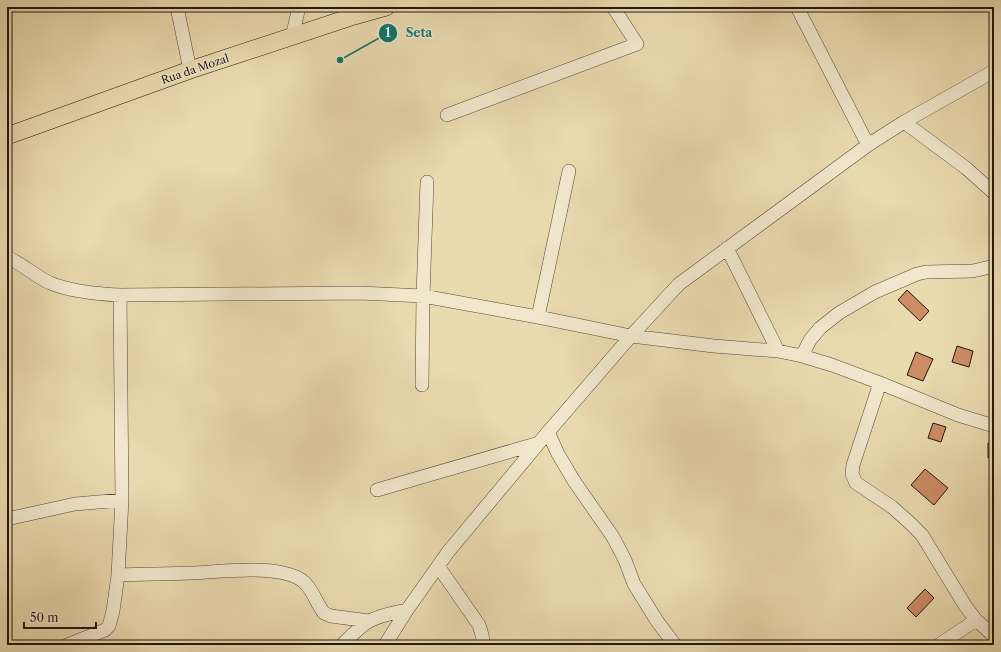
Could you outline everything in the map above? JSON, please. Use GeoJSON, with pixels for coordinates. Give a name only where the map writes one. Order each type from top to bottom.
{"type":"FeatureCollection","features":[{"type":"Feature","properties":{"kind":"main road","name":"Rua da Mozal"},"geometry":{"type":"LineString","coordinates":[[7,136],[190,70],[354,16],[386,7]]}},
{"type":"Feature","properties":{"kind":"street"},"geometry":{"type":"LineString","coordinates":[[177,7],[190,70]]}},
{"type":"Feature","properties":{"kind":"street"},"geometry":{"type":"LineString","coordinates":[[292,37],[299,7]]}},
{"type":"Feature","properties":{"kind":"street"},"geometry":{"type":"LineString","coordinates":[[447,115],[637,44],[613,7]]}},
{"type":"Feature","properties":{"kind":"street"},"geometry":{"type":"LineString","coordinates":[[797,7],[868,145]]}},
{"type":"Feature","properties":{"kind":"street"},"geometry":{"type":"LineString","coordinates":[[385,645],[407,610],[438,566],[548,432],[631,336],[679,284],[868,145],[904,122],[994,71]]}},
{"type":"Feature","properties":{"kind":"street"},"geometry":{"type":"LineString","coordinates":[[904,122],[966,168],[994,193]]}},
{"type":"Feature","properties":{"kind":"street"},"geometry":{"type":"LineString","coordinates":[[538,317],[569,171]]}},
{"type":"Feature","properties":{"kind":"street"},"geometry":{"type":"LineString","coordinates":[[422,385],[427,182]]}},
{"type":"Feature","properties":{"kind":"street"},"geometry":{"type":"LineString","coordinates":[[727,248],[778,351]]}},
{"type":"Feature","properties":{"kind":"street"},"geometry":{"type":"LineString","coordinates":[[7,257],[49,282],[71,289],[94,293],[120,295],[360,293],[423,296],[631,336],[714,346],[778,351],[832,365],[958,415],[994,426]]}},
{"type":"Feature","properties":{"kind":"street"},"geometry":{"type":"LineString","coordinates":[[802,356],[810,340],[820,328],[839,313],[875,292],[917,274],[926,272],[972,271],[994,266]]}},
{"type":"Feature","properties":{"kind":"street"},"geometry":{"type":"LineString","coordinates":[[67,645],[96,635],[105,630],[109,626],[113,612],[118,575],[122,500],[120,295]]}},
{"type":"Feature","properties":{"kind":"street"},"geometry":{"type":"LineString","coordinates":[[880,383],[853,465],[852,474],[856,483],[892,507],[910,522],[922,535],[956,592],[976,620],[994,636]]}},
{"type":"Feature","properties":{"kind":"street"},"geometry":{"type":"LineString","coordinates":[[548,432],[558,454],[574,481],[613,537],[625,560],[634,584],[656,621],[675,645]]}},
{"type":"Feature","properties":{"kind":"street"},"geometry":{"type":"LineString","coordinates":[[377,490],[539,443]]}},
{"type":"Feature","properties":{"kind":"street"},"geometry":{"type":"LineString","coordinates":[[7,519],[75,504],[122,500]]}},
{"type":"Feature","properties":{"kind":"street"},"geometry":{"type":"LineString","coordinates":[[438,566],[479,625],[484,645]]}},
{"type":"Feature","properties":{"kind":"street"},"geometry":{"type":"LineString","coordinates":[[118,575],[192,573],[232,570],[275,572],[291,575],[303,582],[311,591],[324,613],[331,616],[369,621]]}},
{"type":"Feature","properties":{"kind":"street"},"geometry":{"type":"LineString","coordinates":[[342,645],[358,629],[369,621],[381,616],[407,610]]}},
{"type":"Feature","properties":{"kind":"street"},"geometry":{"type":"LineString","coordinates":[[939,645],[976,620]]}},
{"type":"Feature","properties":{"kind":"building"},"geometry":{"type":"Polygon","coordinates":[[[907,290],[929,311],[920,321],[898,300],[907,290]]]}},
{"type":"Feature","properties":{"kind":"building"},"geometry":{"type":"Polygon","coordinates":[[[957,346],[973,351],[969,367],[952,362],[957,346]]]}},
{"type":"Feature","properties":{"kind":"building"},"geometry":{"type":"Polygon","coordinates":[[[916,352],[933,359],[923,381],[907,375],[916,352]]]}},
{"type":"Feature","properties":{"kind":"building"},"geometry":{"type":"Polygon","coordinates":[[[933,423],[946,427],[941,442],[928,438],[933,423]]]}},
{"type":"Feature","properties":{"kind":"building"},"geometry":{"type":"Polygon","coordinates":[[[988,443],[994,443],[994,458],[988,458],[988,443]]]}},
{"type":"Feature","properties":{"kind":"building"},"geometry":{"type":"Polygon","coordinates":[[[925,469],[948,488],[934,505],[911,485],[925,469]]]}},
{"type":"Feature","properties":{"kind":"building"},"geometry":{"type":"Polygon","coordinates":[[[925,589],[934,598],[916,617],[907,608],[925,589]]]}},
{"type":"Feature","properties":{"kind":"place","name":"Seta"},"geometry":{"type":"Point","coordinates":[340,60]}}]}
